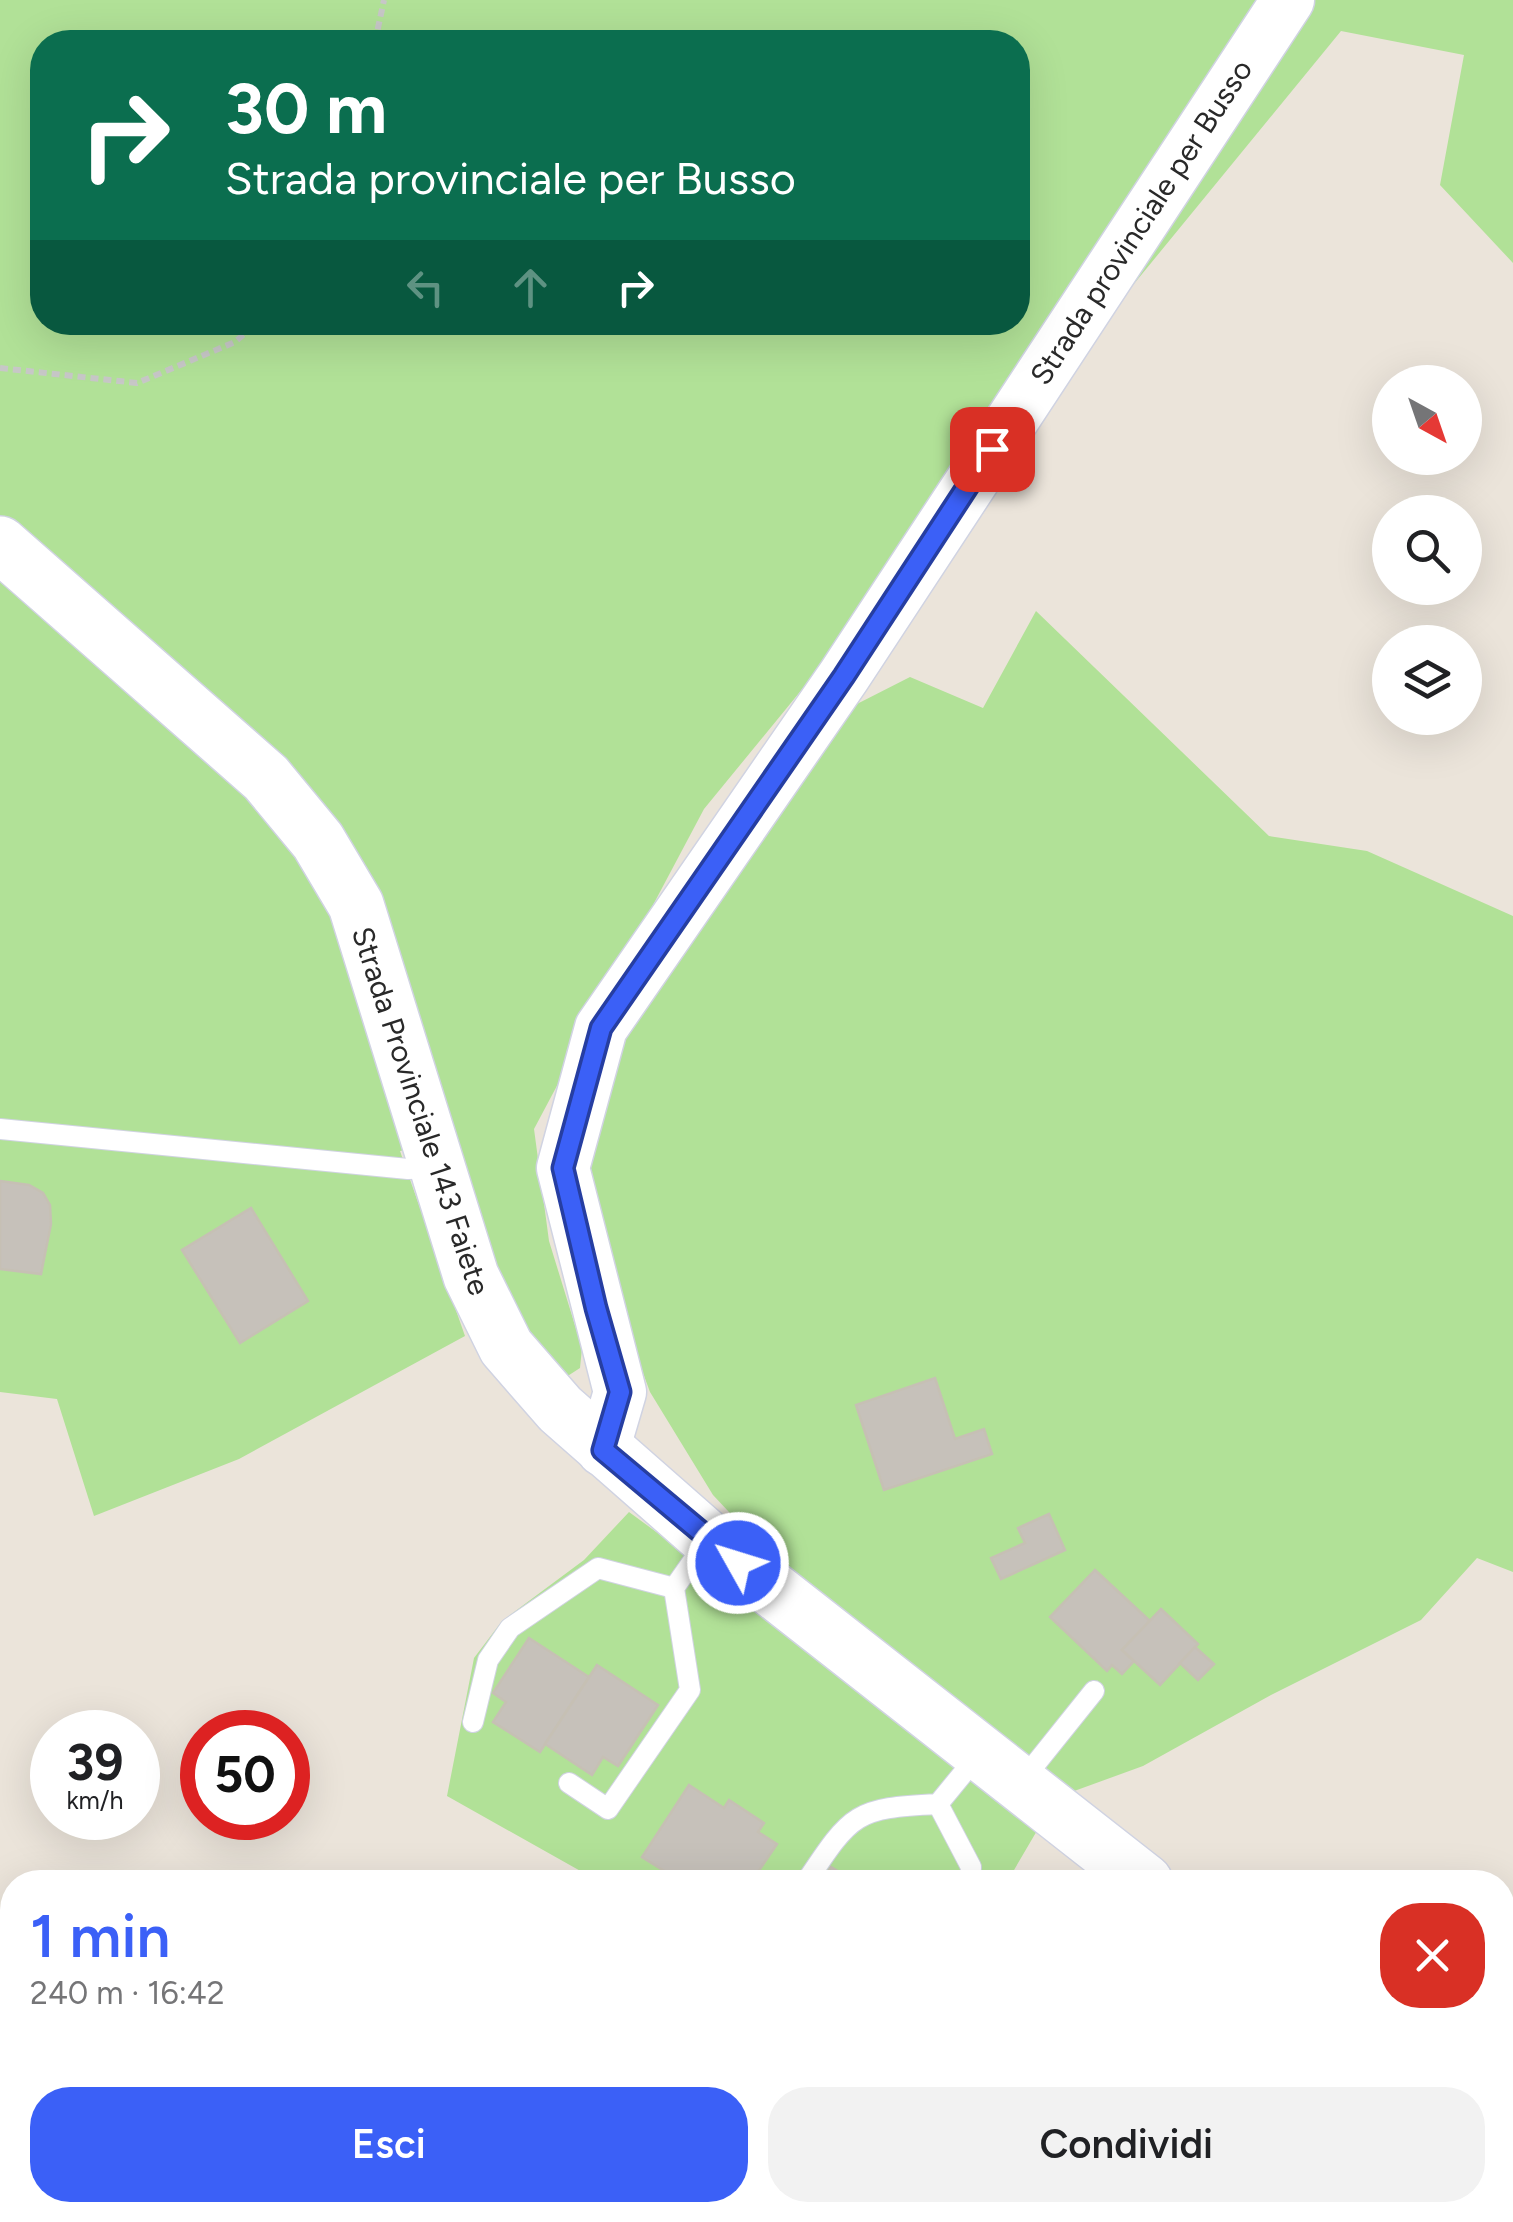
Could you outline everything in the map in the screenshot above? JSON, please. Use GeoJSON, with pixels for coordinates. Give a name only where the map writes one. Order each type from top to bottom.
{"type":"FeatureCollection","features":[{"type":"Feature","properties":{"kind":"main road","name":"Strada Provinciale 143 Faiete"},"geometry":{"type":"LineString","coordinates":[[0,544],[266,778],[318,841],[356,905],[470,1276],[506,1348],[603,1450],[708,1539],[1130,1870]]}},
{"type":"Feature","properties":{"kind":"street","name":"Strada provinciale per Busso"},"geometry":{"type":"LineString","coordinates":[[603,1450],[620,1392],[563,1168],[601,1028],[844,676],[1288,0]]}},
{"type":"Feature","properties":{"kind":"lane"},"geometry":{"type":"LineString","coordinates":[[0,1130],[408,1169],[437,1168]]}},
{"type":"Feature","properties":{"kind":"lane"},"geometry":{"type":"LineString","coordinates":[[568,1784],[608,1809],[690,1690],[674,1588],[708,1539]]}},
{"type":"Feature","properties":{"kind":"lane"},"geometry":{"type":"LineString","coordinates":[[473,1722],[488,1660],[510,1628],[598,1568],[674,1588]]}},
{"type":"Feature","properties":{"kind":"lane"},"geometry":{"type":"LineString","coordinates":[[814,1870],[840,1831],[878,1807],[938,1804],[1000,1768],[1094,1691]]}},
{"type":"Feature","properties":{"kind":"lane"},"geometry":{"type":"LineString","coordinates":[[938,1804],[971,1870]]}},
{"type":"Feature","properties":{"kind":"path"},"geometry":{"type":"LineString","coordinates":[[378,30],[384,0]]}},
{"type":"Feature","properties":{"kind":"path"},"geometry":{"type":"LineString","coordinates":[[0,368],[137,383],[235,342],[243,335]]}},
{"type":"Feature","properties":{"kind":"green space"},"geometry":{"type":"Polygon","coordinates":[[[0,0],[1513,0],[1513,263],[1440,185],[1464,55],[1341,31],[704,809],[534,1129],[549,1241],[582,1348],[580,1368],[563,1379],[490,1276],[446,1144],[400,1151],[465,1336],[239,1459],[94,1516],[57,1399],[0,1392],[0,0]]]}},
{"type":"Feature","properties":{"kind":"green space"},"geometry":{"type":"Polygon","coordinates":[[[1036,611],[1269,836],[1367,851],[1513,916],[1513,1572],[1477,1558],[1421,1620],[1271,1695],[1143,1766],[1066,1794],[791,1578],[713,1495],[650,1392],[605,1270],[586,1159],[615,1033],[853,706],[910,677],[983,708],[1036,611]]]}},
{"type":"Feature","properties":{"kind":"green space"},"geometry":{"type":"Polygon","coordinates":[[[629,1512],[726,1583],[1038,1829],[1014,1870],[579,1870],[447,1796],[474,1658],[502,1621],[584,1560],[629,1512]]]}},
{"type":"Feature","properties":{"kind":"building"},"geometry":{"type":"Polygon","coordinates":[[[0,1181],[29,1185],[43,1193],[50,1205],[51,1224],[41,1274],[0,1269],[0,1181]]]}},
{"type":"Feature","properties":{"kind":"building"},"geometry":{"type":"Polygon","coordinates":[[[251,1208],[308,1301],[240,1343],[182,1250],[251,1208]]]}},
{"type":"Feature","properties":{"kind":"building"},"geometry":{"type":"Polygon","coordinates":[[[935,1378],[955,1439],[984,1429],[992,1454],[884,1490],[856,1405],[935,1378]]]}},
{"type":"Feature","properties":{"kind":"building"},"geometry":{"type":"Polygon","coordinates":[[[1049,1514],[1065,1550],[1001,1579],[991,1558],[1025,1543],[1018,1528],[1049,1514]]]}},
{"type":"Feature","properties":{"kind":"building"},"geometry":{"type":"Polygon","coordinates":[[[1095,1570],[1150,1621],[1122,1650],[1134,1661],[1122,1674],[1112,1665],[1107,1671],[1050,1617],[1095,1570]]]}},
{"type":"Feature","properties":{"kind":"building"},"geometry":{"type":"Polygon","coordinates":[[[1161,1609],[1198,1644],[1160,1685],[1122,1650],[1161,1609]]]}},
{"type":"Feature","properties":{"kind":"building"},"geometry":{"type":"Polygon","coordinates":[[[529,1638],[589,1677],[540,1752],[493,1722],[506,1702],[493,1693],[529,1638]]]}},
{"type":"Feature","properties":{"kind":"building"},"geometry":{"type":"Polygon","coordinates":[[[1195,1647],[1214,1664],[1198,1680],[1180,1663],[1195,1647]]]}},
{"type":"Feature","properties":{"kind":"building"},"geometry":{"type":"Polygon","coordinates":[[[597,1665],[658,1705],[618,1766],[603,1757],[592,1775],[545,1744],[597,1665]]]}},
{"type":"Feature","properties":{"kind":"building"},"geometry":{"type":"Polygon","coordinates":[[[689,1785],[724,1808],[729,1800],[764,1823],[758,1832],[777,1844],[759,1870],[663,1870],[642,1857],[689,1785]]]}},
{"type":"Feature","properties":{"kind":"route"},"geometry":{"type":"LineString","coordinates":[[738,1563],[603,1450],[620,1392],[563,1168],[601,1028],[844,676],[992,449]]}}]}
